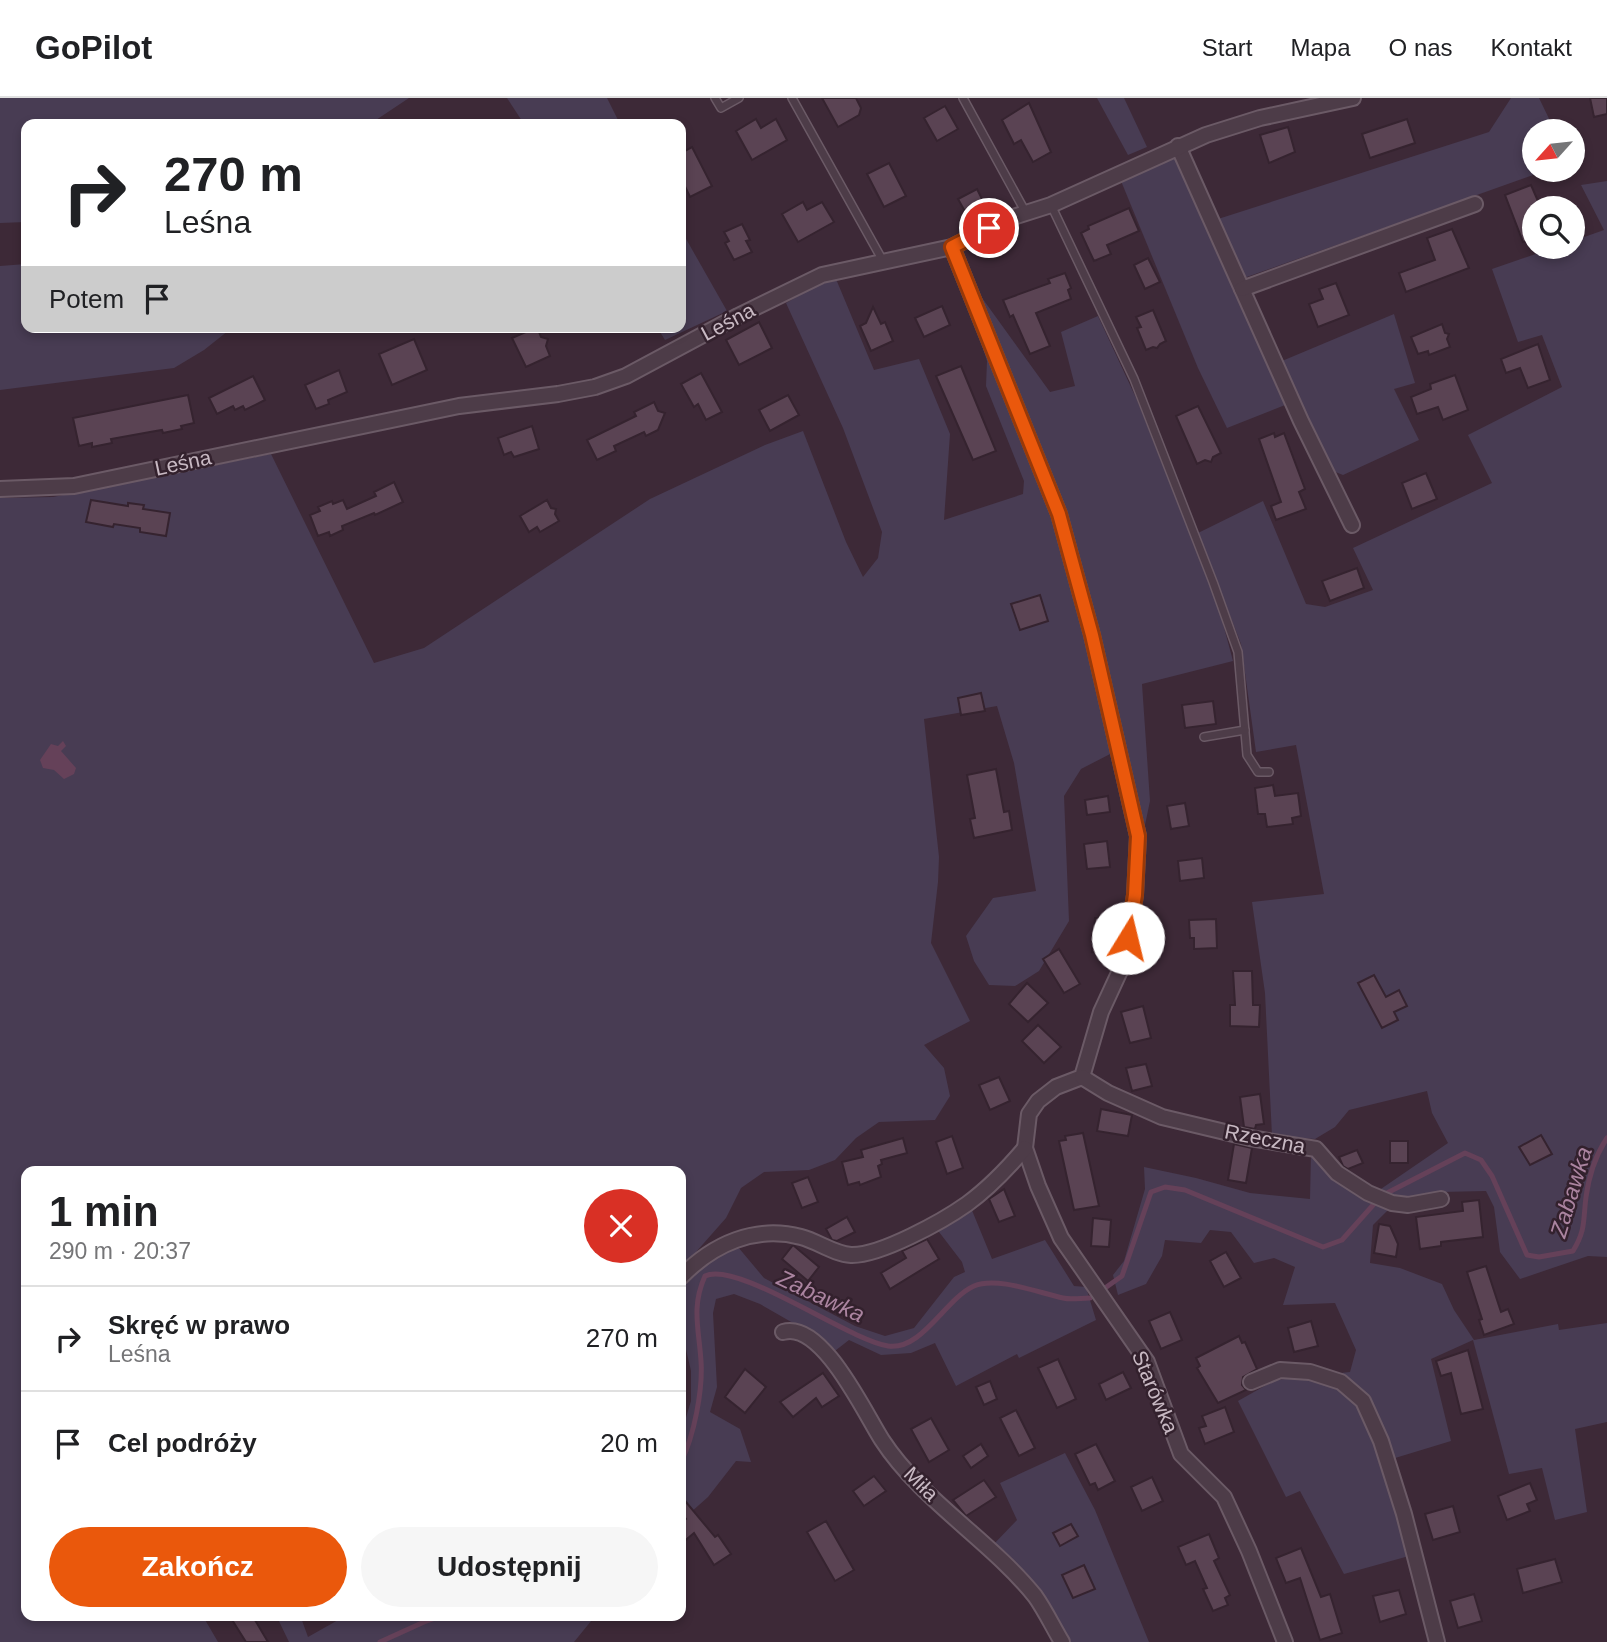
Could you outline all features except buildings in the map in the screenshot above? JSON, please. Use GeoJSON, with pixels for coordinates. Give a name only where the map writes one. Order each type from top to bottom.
{"type":"FeatureCollection","features":[{"type":"Feature","properties":{"kind":"street","name":"Leśna"},"geometry":{"type":"LineString","coordinates":[[0,489],[74,486],[459,406],[595,387],[626,376],[822,275],[952,247],[1007,219],[1051,205],[1178,146],[1260,118],[1353,98]]}},
{"type":"Feature","properties":{"kind":"street"},"geometry":{"type":"LineString","coordinates":[[1178,146],[1301,421],[1352,525]]}},
{"type":"Feature","properties":{"kind":"street"},"geometry":{"type":"LineString","coordinates":[[1242,289],[1475,204]]}},
{"type":"Feature","properties":{"kind":"street"},"geometry":{"type":"LineString","coordinates":[[952,247],[1059,514],[1092,635],[1138,836],[1135,895],[1125,960],[1101,1012],[1082,1077]]}},
{"type":"Feature","properties":{"kind":"street","name":"Starówka"},"geometry":{"type":"LineString","coordinates":[[1082,1077],[1056,1087],[1038,1101],[1029,1114],[1025,1148],[1038,1186],[1061,1237],[1147,1362],[1181,1454],[1224,1497],[1249,1551],[1285,1642]]}},
{"type":"Feature","properties":{"kind":"street","name":"Rzeczna"},"geometry":{"type":"LineString","coordinates":[[1082,1077],[1108,1093],[1161,1117],[1250,1138],[1316,1149],[1337,1173],[1368,1193],[1392,1203],[1408,1205],[1441,1199]]}},
{"type":"Feature","properties":{"kind":"street"},"geometry":{"type":"LineString","coordinates":[[686,1272],[728,1241],[771,1232],[802,1237],[849,1255],[874,1253],[896,1244],[966,1204],[1004,1172],[1025,1148]]}},
{"type":"Feature","properties":{"kind":"street","name":"Miła"},"geometry":{"type":"LineString","coordinates":[[783,1332],[788,1330],[805,1335],[822,1350],[846,1377],[883,1441],[908,1472],[1035,1597],[1062,1642]]}},
{"type":"Feature","properties":{"kind":"street"},"geometry":{"type":"LineString","coordinates":[[1251,1382],[1280,1370],[1310,1372],[1341,1382],[1363,1401],[1372,1417],[1392,1477],[1437,1642]]}},
{"type":"Feature","properties":{"kind":"lane"},"geometry":{"type":"LineString","coordinates":[[715,98],[721,108],[739,98]]}},
{"type":"Feature","properties":{"kind":"lane"},"geometry":{"type":"LineString","coordinates":[[792,98],[883,261]]}},
{"type":"Feature","properties":{"kind":"lane"},"geometry":{"type":"LineString","coordinates":[[962,98],[1026,212]]}},
{"type":"Feature","properties":{"kind":"lane"},"geometry":{"type":"LineString","coordinates":[[1051,205],[1134,379],[1213,582],[1238,652],[1247,755],[1258,772],[1269,772]]}},
{"type":"Feature","properties":{"kind":"lane"},"geometry":{"type":"LineString","coordinates":[[1204,737],[1245,730]]}},
{"type":"Feature","properties":{"kind":"shaded area"},"geometry":{"type":"Polygon","coordinates":[[[0,98],[409,98],[378,119],[21,119],[21,222],[0,223],[0,98]]]}},
{"type":"Feature","properties":{"kind":"shaded area"},"geometry":{"type":"Polygon","coordinates":[[[507,98],[607,98],[618,119],[521,119],[507,98]]]}},
{"type":"Feature","properties":{"kind":"shaded area"},"geometry":{"type":"Polygon","coordinates":[[[1097,98],[1124,98],[1147,147],[1128,155],[1097,98]]]}},
{"type":"Feature","properties":{"kind":"shaded area"},"geometry":{"type":"Polygon","coordinates":[[[1511,98],[1539,98],[1549,119],[1522,119],[1522,179],[1244,278],[1218,219],[1489,132],[1511,98]]]}},
{"type":"Feature","properties":{"kind":"shaded area"},"geometry":{"type":"Polygon","coordinates":[[[1175,157],[1285,405],[1227,428],[1198,368],[1121,181],[1175,157]]]}},
{"type":"Feature","properties":{"kind":"shaded area"},"geometry":{"type":"Polygon","coordinates":[[[1607,181],[1607,1257],[1588,1256],[1520,1279],[1500,1252],[1494,1207],[1486,1191],[1440,1192],[1409,1197],[1375,1193],[1448,1143],[1432,1113],[1427,1091],[1349,1110],[1335,1127],[1315,1139],[1272,1136],[1265,993],[1252,902],[1324,894],[1296,745],[1256,752],[1241,644],[1198,533],[1263,501],[1306,604],[1325,607],[1373,590],[1353,548],[1492,483],[1468,435],[1562,387],[1542,335],[1518,342],[1492,269],[1522,259],[1585,259],[1585,237],[1604,230],[1581,185],[1607,181]]]}},
{"type":"Feature","properties":{"kind":"shaded area"},"geometry":{"type":"Polygon","coordinates":[[[686,239],[727,311],[686,330],[686,239]]]}},
{"type":"Feature","properties":{"kind":"shaded area"},"geometry":{"type":"Polygon","coordinates":[[[21,264],[21,333],[225,333],[174,368],[0,390],[0,266],[21,264]]]}},
{"type":"Feature","properties":{"kind":"shaded area"},"geometry":{"type":"Polygon","coordinates":[[[836,279],[874,370],[919,359],[950,434],[944,520],[1023,494],[1024,481],[986,386],[987,361],[971,310],[972,284],[1050,392],[1075,386],[1061,332],[1098,316],[1137,400],[1218,605],[1233,661],[1142,684],[1150,801],[1145,825],[1128,766],[1114,752],[1081,769],[1064,796],[1069,921],[1039,971],[1015,986],[989,985],[974,961],[966,936],[993,898],[1036,891],[1014,763],[997,706],[924,719],[939,857],[931,943],[970,1021],[924,1045],[944,1068],[950,1096],[935,1120],[879,1122],[856,1138],[835,1160],[809,1170],[764,1172],[741,1188],[726,1218],[686,1263],[686,1166],[21,1166],[21,1621],[206,1621],[218,1642],[0,1642],[0,498],[53,497],[271,454],[374,663],[424,648],[650,499],[765,445],[803,431],[846,542],[863,577],[878,558],[882,532],[843,428],[786,303],[816,286],[836,279]]]}},
{"type":"Feature","properties":{"kind":"shaded area"},"geometry":{"type":"Polygon","coordinates":[[[1394,314],[1415,383],[1394,389],[1419,440],[1343,475],[1333,471],[1282,361],[1394,314]]]}},
{"type":"Feature","properties":{"kind":"shaded area"},"geometry":{"type":"Polygon","coordinates":[[[661,333],[680,333],[665,340],[661,333]]]}},
{"type":"Feature","properties":{"kind":"shaded area"},"geometry":{"type":"Polygon","coordinates":[[[63,741],[66,746],[61,751],[76,768],[74,774],[64,779],[54,770],[43,768],[40,760],[51,744],[58,746],[63,741]]]}},
{"type":"Feature","properties":{"kind":"shaded area"},"geometry":{"type":"Polygon","coordinates":[[[1311,1153],[1390,1208],[1373,1225],[1370,1263],[1400,1268],[1442,1284],[1454,1310],[1474,1340],[1558,1324],[1559,1330],[1607,1323],[1607,1422],[1575,1429],[1587,1512],[1555,1520],[1542,1468],[1509,1474],[1473,1340],[1431,1359],[1451,1441],[1382,1462],[1409,1556],[1344,1574],[1300,1491],[1286,1497],[1238,1401],[1275,1380],[1350,1372],[1356,1350],[1335,1303],[1283,1305],[1295,1267],[1274,1258],[1254,1263],[1231,1232],[1210,1230],[1201,1243],[1165,1240],[1162,1256],[1146,1284],[1118,1295],[1113,1275],[1124,1261],[1145,1189],[1144,1167],[1250,1193],[1310,1199],[1311,1153]]]}},
{"type":"Feature","properties":{"kind":"shaded area"},"geometry":{"type":"Polygon","coordinates":[[[971,1208],[992,1259],[1045,1240],[1074,1286],[1086,1287],[1096,1320],[1019,1358],[1017,1354],[956,1386],[935,1343],[911,1353],[881,1355],[849,1340],[831,1354],[800,1327],[760,1304],[734,1294],[716,1299],[713,1313],[717,1387],[710,1412],[740,1429],[751,1462],[736,1461],[708,1497],[686,1517],[686,1418],[691,1401],[691,1371],[686,1350],[686,1278],[710,1258],[738,1247],[764,1278],[855,1326],[885,1336],[914,1328],[954,1277],[965,1272],[962,1262],[936,1228],[971,1208]]]}},
{"type":"Feature","properties":{"kind":"shaded area"},"geometry":{"type":"Polygon","coordinates":[[[1065,1453],[1095,1510],[1149,1642],[1066,1642],[993,1545],[1017,1520],[1000,1483],[1065,1453]]]}},
{"type":"Feature","properties":{"kind":"shaded area"},"geometry":{"type":"Polygon","coordinates":[[[279,1621],[302,1621],[308,1637],[336,1621],[591,1621],[574,1642],[289,1642],[279,1621]]]}},
{"type":"Feature","properties":{"kind":"waterway","name":"Zabawka"},"geometry":{"type":"LineString","coordinates":[[1385,1194],[1465,1153],[1481,1160],[1492,1176],[1527,1255],[1539,1257],[1573,1251],[1582,1231],[1591,1173],[1607,1138]]}},
{"type":"Feature","properties":{"kind":"waterway","name":"Zabawka"},"geometry":{"type":"LineString","coordinates":[[1105,1288],[1122,1276],[1151,1192],[1165,1187],[1185,1190],[1323,1247],[1342,1240],[1374,1204]]}},
{"type":"Feature","properties":{"kind":"waterway","name":"Zabawka"},"geometry":{"type":"LineString","coordinates":[[686,1449],[699,1399],[701,1361],[697,1308],[705,1276],[720,1274],[741,1279],[870,1341],[888,1346],[912,1341],[963,1293],[983,1283],[1018,1286],[1066,1299],[1090,1298]]}},
{"type":"Feature","properties":{"kind":"waterway","name":"Zabawka"},"geometry":{"type":"LineString","coordinates":[[380,1642],[427,1621]]}},
{"type":"Feature","properties":{"kind":"route"},"geometry":{"type":"LineString","coordinates":[[989,228],[952,247],[1059,514],[1092,635],[1138,836],[1135,895],[1128,938]]}}]}
